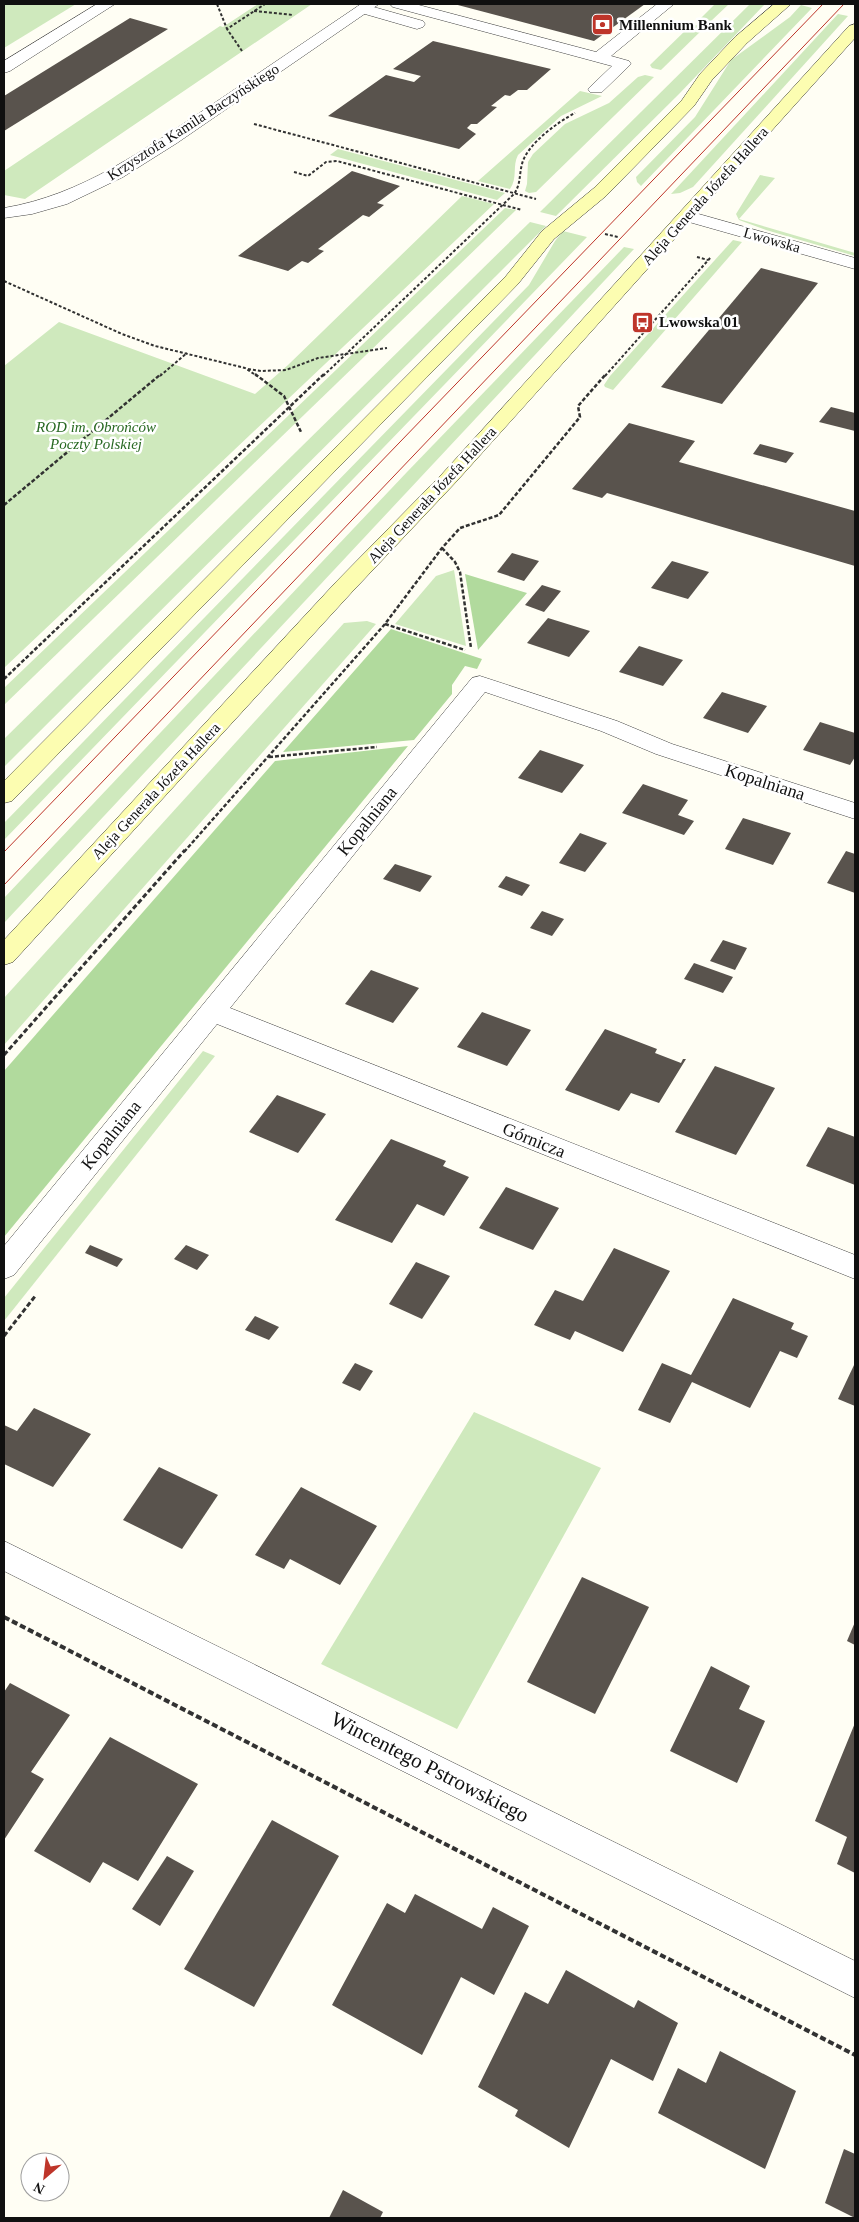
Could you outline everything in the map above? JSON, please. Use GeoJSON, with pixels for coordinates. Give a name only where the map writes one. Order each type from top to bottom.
{"type":"FeatureCollection","features":[{"type":"Feature","properties":{"kind":"main road"},"geometry":{"type":"LineString","coordinates":[[4,795],[512,280],[548,235],[600,192],[688,102],[706,77],[741,40],[782,4]]}},
{"type":"Feature","properties":{"kind":"main road","name":"Aleja Generała Józefa Hallera"},"geometry":{"type":"LineString","coordinates":[[4,956],[344,587],[416,514],[855,30]]}},
{"type":"Feature","properties":{"kind":"street"},"geometry":{"type":"LineString","coordinates":[[4,68],[107,4]]}},
{"type":"Feature","properties":{"kind":"street"},"geometry":{"type":"LineString","coordinates":[[398,4],[622,64],[596,89]]}},
{"type":"Feature","properties":{"kind":"street"},"geometry":{"type":"LineString","coordinates":[[598,58],[666,4]]}},
{"type":"Feature","properties":{"kind":"street"},"geometry":{"type":"LineString","coordinates":[[367,7],[440,30]]}},
{"type":"Feature","properties":{"kind":"street","name":"Krzysztofa Kamila Baczyńskiego"},"geometry":{"type":"LineString","coordinates":[[4,213],[52,204],[90,189],[210,112],[367,7]]}},
{"type":"Feature","properties":{"kind":"street","name":"Lwowska"},"geometry":{"type":"LineString","coordinates":[[688,216],[855,264]]}},
{"type":"Feature","properties":{"kind":"street","name":"Kopalniana"},"geometry":{"type":"LineString","coordinates":[[4,1267],[480,683],[602,723],[664,749],[855,811]]}},
{"type":"Feature","properties":{"kind":"street","name":"Górnicza"},"geometry":{"type":"LineString","coordinates":[[212,1012],[855,1267]]}},
{"type":"Feature","properties":{"kind":"street","name":"Wincentego Pstrowskiego"},"geometry":{"type":"LineString","coordinates":[[4,1555],[855,1980]]}},
{"type":"Feature","properties":{"kind":"path"},"geometry":{"type":"LineString","coordinates":[[217,4],[227,28],[245,56]]}},
{"type":"Feature","properties":{"kind":"path"},"geometry":{"type":"LineString","coordinates":[[227,28],[264,4]]}},
{"type":"Feature","properties":{"kind":"path"},"geometry":{"type":"LineString","coordinates":[[254,11],[298,16]]}},
{"type":"Feature","properties":{"kind":"path"},"geometry":{"type":"LineString","coordinates":[[210,112],[539,200]]}},
{"type":"Feature","properties":{"kind":"path"},"geometry":{"type":"LineString","coordinates":[[4,679],[514,194],[520,186],[521,165],[526,154],[562,120],[576,113]]}},
{"type":"Feature","properties":{"kind":"path"},"geometry":{"type":"LineString","coordinates":[[294,172],[308,176],[326,162],[337,161],[526,212]]}},
{"type":"Feature","properties":{"kind":"path"},"geometry":{"type":"LineString","coordinates":[[4,1055],[385,624],[442,548],[460,528],[499,514],[580,417],[578,406],[713,255]]}},
{"type":"Feature","properties":{"kind":"path"},"geometry":{"type":"LineString","coordinates":[[4,282],[122,334],[155,346],[261,371],[286,370],[318,358],[387,348]]}},
{"type":"Feature","properties":{"kind":"path"},"geometry":{"type":"LineString","coordinates":[[4,505],[188,353]]}},
{"type":"Feature","properties":{"kind":"path"},"geometry":{"type":"LineString","coordinates":[[245,368],[270,384],[284,396],[301,432]]}},
{"type":"Feature","properties":{"kind":"path"},"geometry":{"type":"LineString","coordinates":[[442,548],[455,562],[460,572],[472,652]]}},
{"type":"Feature","properties":{"kind":"path"},"geometry":{"type":"LineString","coordinates":[[268,757],[431,742]]}},
{"type":"Feature","properties":{"kind":"path"},"geometry":{"type":"LineString","coordinates":[[4,1617],[855,2055]]}},
{"type":"Feature","properties":{"kind":"green space"},"geometry":{"type":"Polygon","coordinates":[[[4,4],[76,4],[4,48],[4,4]]]}},
{"type":"Feature","properties":{"kind":"green space"},"geometry":{"type":"Polygon","coordinates":[[[258,4],[312,4],[25,199],[4,195],[4,171],[220,26],[223,27],[258,4]]]}},
{"type":"Feature","properties":{"kind":"green space"},"geometry":{"type":"Polygon","coordinates":[[[715,4],[729,4],[710,22],[699,20],[715,4]]]}},
{"type":"Feature","properties":{"kind":"green space"},"geometry":{"type":"Polygon","coordinates":[[[750,4],[765,4],[679,94],[556,216],[540,212],[750,4]]]}},
{"type":"Feature","properties":{"kind":"green space"},"geometry":{"type":"Polygon","coordinates":[[[801,5],[812,8],[641,186],[637,182],[636,177],[695,117],[731,60],[790,17],[801,5]]]}},
{"type":"Feature","properties":{"kind":"green space"},"geometry":{"type":"Polygon","coordinates":[[[838,14],[848,16],[693,187],[680,193],[671,194],[838,14]]]}},
{"type":"Feature","properties":{"kind":"green space"},"geometry":{"type":"Polygon","coordinates":[[[696,25],[705,27],[661,70],[652,68],[650,65],[689,27],[696,25]]]}},
{"type":"Feature","properties":{"kind":"green space"},"geometry":{"type":"Polygon","coordinates":[[[645,75],[654,77],[536,192],[529,193],[525,191],[528,162],[533,154],[565,124],[609,103],[638,77],[645,75]]]}},
{"type":"Feature","properties":{"kind":"green space"},"geometry":{"type":"Polygon","coordinates":[[[580,91],[602,96],[561,116],[518,155],[515,163],[514,181],[510,189],[478,181],[580,91]]]}},
{"type":"Feature","properties":{"kind":"green space"},"geometry":{"type":"Polygon","coordinates":[[[338,149],[505,193],[497,200],[330,155],[338,149]]]}},
{"type":"Feature","properties":{"kind":"green space"},"geometry":{"type":"Polygon","coordinates":[[[760,175],[775,178],[739,219],[855,253],[855,256],[766,230],[739,220],[736,214],[760,175]]]}},
{"type":"Feature","properties":{"kind":"green space","name":"ROD im. Obrońców Poczty Polskiej"},"geometry":{"type":"Polygon","coordinates":[[[462,196],[494,204],[4,668],[4,366],[59,322],[255,394],[288,365],[462,196]]]}},
{"type":"Feature","properties":{"kind":"green space"},"geometry":{"type":"Polygon","coordinates":[[[505,208],[516,210],[4,705],[4,688],[505,208]]]}},
{"type":"Feature","properties":{"kind":"green space"},"geometry":{"type":"Polygon","coordinates":[[[530,222],[546,226],[4,767],[4,739],[530,222]]]}},
{"type":"Feature","properties":{"kind":"green space"},"geometry":{"type":"Polygon","coordinates":[[[563,231],[587,237],[4,840],[4,823],[529,285],[563,231]]]}},
{"type":"Feature","properties":{"kind":"green space"},"geometry":{"type":"Polygon","coordinates":[[[733,240],[742,242],[613,390],[605,387],[604,385],[610,376],[733,240]]]}},
{"type":"Feature","properties":{"kind":"green space"},"geometry":{"type":"Polygon","coordinates":[[[624,247],[634,249],[4,923],[4,898],[407,472],[624,247]]]}},
{"type":"Feature","properties":{"kind":"green space"},"geometry":{"type":"Polygon","coordinates":[[[454,570],[466,646],[395,624],[436,576],[454,570]]]}},
{"type":"Feature","properties":{"kind":"green space"},"geometry":{"type":"Polygon","coordinates":[[[465,574],[527,593],[478,650],[465,574]]]}},
{"type":"Feature","properties":{"kind":"green space"},"geometry":{"type":"Polygon","coordinates":[[[367,621],[376,624],[4,1045],[4,998],[344,623],[367,621]]]}},
{"type":"Feature","properties":{"kind":"green space"},"geometry":{"type":"Polygon","coordinates":[[[391,629],[482,659],[477,669],[465,666],[452,685],[452,694],[414,740],[283,752],[391,629]]]}},
{"type":"Feature","properties":{"kind":"green space"},"geometry":{"type":"Polygon","coordinates":[[[408,746],[4,1237],[4,1071],[275,761],[408,746]]]}},
{"type":"Feature","properties":{"kind":"green space"},"geometry":{"type":"Polygon","coordinates":[[[203,1051],[215,1056],[4,1321],[4,1298],[203,1051]]]}},
{"type":"Feature","properties":{"kind":"green space"},"geometry":{"type":"Polygon","coordinates":[[[474,1412],[601,1468],[457,1729],[321,1664],[474,1412]]]}},
{"type":"Feature","properties":{"kind":"building"},"geometry":{"type":"Polygon","coordinates":[[[454,4],[645,4],[594,41],[454,4]]]}},
{"type":"Feature","properties":{"kind":"building"},"geometry":{"type":"Polygon","coordinates":[[[130,18],[168,29],[4,131],[4,96],[130,18]]]}},
{"type":"Feature","properties":{"kind":"building"},"geometry":{"type":"Polygon","coordinates":[[[433,41],[551,69],[527,90],[518,90],[510,96],[505,95],[491,106],[497,107],[477,124],[471,124],[467,128],[476,134],[459,149],[328,116],[386,75],[414,82],[421,76],[393,69],[433,41]]]}},
{"type":"Feature","properties":{"kind":"building"},"geometry":{"type":"Polygon","coordinates":[[[352,171],[400,186],[377,203],[384,205],[369,217],[363,215],[318,249],[324,251],[308,263],[302,261],[288,271],[238,256],[352,171]]]}},
{"type":"Feature","properties":{"kind":"building"},"geometry":{"type":"Polygon","coordinates":[[[761,268],[818,283],[722,404],[661,387],[761,268]]]}},
{"type":"Feature","properties":{"kind":"building"},"geometry":{"type":"Polygon","coordinates":[[[831,407],[855,413],[855,431],[819,422],[831,407]]]}},
{"type":"Feature","properties":{"kind":"building"},"geometry":{"type":"Polygon","coordinates":[[[629,423],[695,441],[679,462],[855,511],[855,566],[607,493],[602,498],[572,489],[629,423]]]}},
{"type":"Feature","properties":{"kind":"building"},"geometry":{"type":"Polygon","coordinates":[[[760,444],[794,453],[786,463],[753,454],[760,444]]]}},
{"type":"Feature","properties":{"kind":"building"},"geometry":{"type":"Polygon","coordinates":[[[512,553],[539,561],[524,581],[497,572],[512,553]]]}},
{"type":"Feature","properties":{"kind":"building"},"geometry":{"type":"Polygon","coordinates":[[[672,561],[709,572],[688,599],[651,588],[672,561]]]}},
{"type":"Feature","properties":{"kind":"building"},"geometry":{"type":"Polygon","coordinates":[[[542,585],[561,591],[544,612],[525,605],[542,585]]]}},
{"type":"Feature","properties":{"kind":"building"},"geometry":{"type":"Polygon","coordinates":[[[548,618],[590,631],[569,657],[527,643],[548,618]]]}},
{"type":"Feature","properties":{"kind":"building"},"geometry":{"type":"Polygon","coordinates":[[[639,646],[683,660],[663,686],[619,672],[639,646]]]}},
{"type":"Feature","properties":{"kind":"building"},"geometry":{"type":"Polygon","coordinates":[[[722,692],[767,706],[748,733],[703,718],[722,692]]]}},
{"type":"Feature","properties":{"kind":"building"},"geometry":{"type":"Polygon","coordinates":[[[820,722],[855,733],[855,757],[850,765],[803,750],[820,722]]]}},
{"type":"Feature","properties":{"kind":"building"},"geometry":{"type":"Polygon","coordinates":[[[540,750],[584,765],[562,793],[518,778],[540,750]]]}},
{"type":"Feature","properties":{"kind":"building"},"geometry":{"type":"Polygon","coordinates":[[[643,784],[688,800],[678,815],[694,821],[684,835],[622,813],[643,784]]]}},
{"type":"Feature","properties":{"kind":"building"},"geometry":{"type":"Polygon","coordinates":[[[743,818],[791,833],[773,865],[725,849],[743,818]]]}},
{"type":"Feature","properties":{"kind":"building"},"geometry":{"type":"Polygon","coordinates":[[[580,833],[607,843],[585,872],[559,863],[580,833]]]}},
{"type":"Feature","properties":{"kind":"building"},"geometry":{"type":"Polygon","coordinates":[[[846,851],[855,854],[855,893],[827,883],[846,851]]]}},
{"type":"Feature","properties":{"kind":"building"},"geometry":{"type":"Polygon","coordinates":[[[395,864],[432,876],[420,892],[383,879],[395,864]]]}},
{"type":"Feature","properties":{"kind":"building"},"geometry":{"type":"Polygon","coordinates":[[[506,876],[530,885],[522,896],[498,887],[506,876]]]}},
{"type":"Feature","properties":{"kind":"building"},"geometry":{"type":"Polygon","coordinates":[[[542,911],[564,919],[552,936],[530,928],[542,911]]]}},
{"type":"Feature","properties":{"kind":"building"},"geometry":{"type":"Polygon","coordinates":[[[723,940],[747,948],[735,970],[710,961],[723,940]]]}},
{"type":"Feature","properties":{"kind":"building"},"geometry":{"type":"Polygon","coordinates":[[[694,963],[733,977],[723,993],[684,979],[694,963]]]}},
{"type":"Feature","properties":{"kind":"building"},"geometry":{"type":"Polygon","coordinates":[[[371,970],[419,988],[393,1023],[345,1004],[371,970]]]}},
{"type":"Feature","properties":{"kind":"building"},"geometry":{"type":"Polygon","coordinates":[[[482,1012],[531,1030],[507,1066],[457,1047],[482,1012]]]}},
{"type":"Feature","properties":{"kind":"building"},"geometry":{"type":"Polygon","coordinates":[[[605,1029],[657,1049],[655,1053],[681,1063],[683,1059],[686,1059],[659,1103],[631,1093],[619,1111],[565,1090],[605,1029]]]}},
{"type":"Feature","properties":{"kind":"building"},"geometry":{"type":"Polygon","coordinates":[[[715,1066],[775,1088],[736,1155],[675,1132],[715,1066]]]}},
{"type":"Feature","properties":{"kind":"building"},"geometry":{"type":"Polygon","coordinates":[[[277,1095],[326,1114],[298,1153],[249,1132],[277,1095]]]}},
{"type":"Feature","properties":{"kind":"building"},"geometry":{"type":"Polygon","coordinates":[[[828,1127],[855,1137],[855,1185],[806,1166],[828,1127]]]}},
{"type":"Feature","properties":{"kind":"building"},"geometry":{"type":"Polygon","coordinates":[[[391,1139],[446,1161],[443,1166],[469,1177],[444,1216],[417,1204],[392,1243],[335,1220],[391,1139]]]}},
{"type":"Feature","properties":{"kind":"building"},"geometry":{"type":"Polygon","coordinates":[[[506,1187],[559,1208],[533,1250],[479,1228],[506,1187]]]}},
{"type":"Feature","properties":{"kind":"building"},"geometry":{"type":"Polygon","coordinates":[[[90,1245],[123,1259],[117,1267],[85,1253],[90,1245]]]}},
{"type":"Feature","properties":{"kind":"building"},"geometry":{"type":"Polygon","coordinates":[[[186,1245],[209,1255],[197,1270],[174,1259],[186,1245]]]}},
{"type":"Feature","properties":{"kind":"building"},"geometry":{"type":"Polygon","coordinates":[[[614,1248],[670,1271],[623,1352],[575,1331],[570,1340],[534,1325],[555,1290],[583,1301],[614,1248]]]}},
{"type":"Feature","properties":{"kind":"building"},"geometry":{"type":"Polygon","coordinates":[[[416,1262],[450,1276],[422,1319],[389,1304],[416,1262]]]}},
{"type":"Feature","properties":{"kind":"building"},"geometry":{"type":"Polygon","coordinates":[[[733,1298],[794,1323],[791,1329],[808,1336],[797,1358],[780,1351],[750,1408],[692,1382],[670,1423],[638,1410],[662,1363],[691,1375],[733,1298]]]}},
{"type":"Feature","properties":{"kind":"building"},"geometry":{"type":"Polygon","coordinates":[[[255,1316],[279,1327],[269,1340],[245,1330],[255,1316]]]}},
{"type":"Feature","properties":{"kind":"building"},"geometry":{"type":"Polygon","coordinates":[[[355,1363],[373,1371],[360,1391],[342,1383],[355,1363]]]}},
{"type":"Feature","properties":{"kind":"building"},"geometry":{"type":"Polygon","coordinates":[[[855,1363],[855,1406],[838,1399],[855,1363]]]}},
{"type":"Feature","properties":{"kind":"building"},"geometry":{"type":"Polygon","coordinates":[[[34,1408],[91,1434],[53,1487],[4,1464],[4,1425],[17,1431],[34,1408]]]}},
{"type":"Feature","properties":{"kind":"building"},"geometry":{"type":"Polygon","coordinates":[[[159,1467],[218,1495],[182,1549],[123,1520],[159,1467]]]}},
{"type":"Feature","properties":{"kind":"building"},"geometry":{"type":"Polygon","coordinates":[[[301,1487],[377,1526],[340,1585],[290,1559],[284,1569],[255,1555],[301,1487]]]}},
{"type":"Feature","properties":{"kind":"building"},"geometry":{"type":"Polygon","coordinates":[[[582,1577],[649,1607],[595,1714],[527,1682],[582,1577]]]}},
{"type":"Feature","properties":{"kind":"building"},"geometry":{"type":"Polygon","coordinates":[[[855,1622],[855,1645],[847,1641],[855,1622]]]}},
{"type":"Feature","properties":{"kind":"building"},"geometry":{"type":"Polygon","coordinates":[[[711,1666],[750,1686],[739,1709],[765,1721],[737,1783],[670,1751],[711,1666]]]}},
{"type":"Feature","properties":{"kind":"building"},"geometry":{"type":"Polygon","coordinates":[[[10,1683],[70,1715],[31,1772],[44,1779],[4,1840],[4,1692],[10,1683]]]}},
{"type":"Feature","properties":{"kind":"building"},"geometry":{"type":"Polygon","coordinates":[[[855,1723],[855,1873],[837,1864],[847,1837],[815,1821],[855,1723]]]}},
{"type":"Feature","properties":{"kind":"building"},"geometry":{"type":"Polygon","coordinates":[[[110,1737],[198,1784],[138,1881],[103,1862],[90,1883],[34,1851],[110,1737]]]}},
{"type":"Feature","properties":{"kind":"building"},"geometry":{"type":"Polygon","coordinates":[[[272,1820],[339,1856],[254,2007],[184,1969],[272,1820]]]}},
{"type":"Feature","properties":{"kind":"building"},"geometry":{"type":"Polygon","coordinates":[[[167,1856],[194,1871],[160,1926],[132,1909],[167,1856]]]}},
{"type":"Feature","properties":{"kind":"building"},"geometry":{"type":"Polygon","coordinates":[[[415,1894],[482,1929],[493,1907],[529,1926],[494,1995],[461,1977],[422,2055],[332,2005],[387,1903],[405,1913],[415,1894]]]}},
{"type":"Feature","properties":{"kind":"building"},"geometry":{"type":"Polygon","coordinates":[[[566,1970],[634,2008],[638,2000],[678,2023],[653,2081],[611,2059],[569,2148],[515,2116],[518,2110],[478,2087],[525,1992],[548,2004],[566,1970]]]}},
{"type":"Feature","properties":{"kind":"building"},"geometry":{"type":"Polygon","coordinates":[[[720,2051],[796,2091],[765,2169],[658,2113],[678,2068],[706,2083],[720,2051]]]}},
{"type":"Feature","properties":{"kind":"building"},"geometry":{"type":"Polygon","coordinates":[[[844,2149],[855,2154],[855,2218],[825,2203],[844,2149]]]}},
{"type":"Feature","properties":{"kind":"building"},"geometry":{"type":"Polygon","coordinates":[[[343,2190],[383,2212],[380,2218],[329,2218],[343,2190]]]}},
{"type":"Feature","properties":{"kind":"tram line"},"geometry":{"type":"LineString","coordinates":[[4,852],[823,4]]}},
{"type":"Feature","properties":{"kind":"tram line"},"geometry":{"type":"LineString","coordinates":[[4,885],[844,4]]}},
{"type":"Feature","properties":{"kind":"place","name":"Millennium Bank"},"geometry":{"type":"Point","coordinates":[603,25]}},
{"type":"Feature","properties":{"kind":"place","name":"Lwowska 01"},"geometry":{"type":"Point","coordinates":[643,322]}}]}
